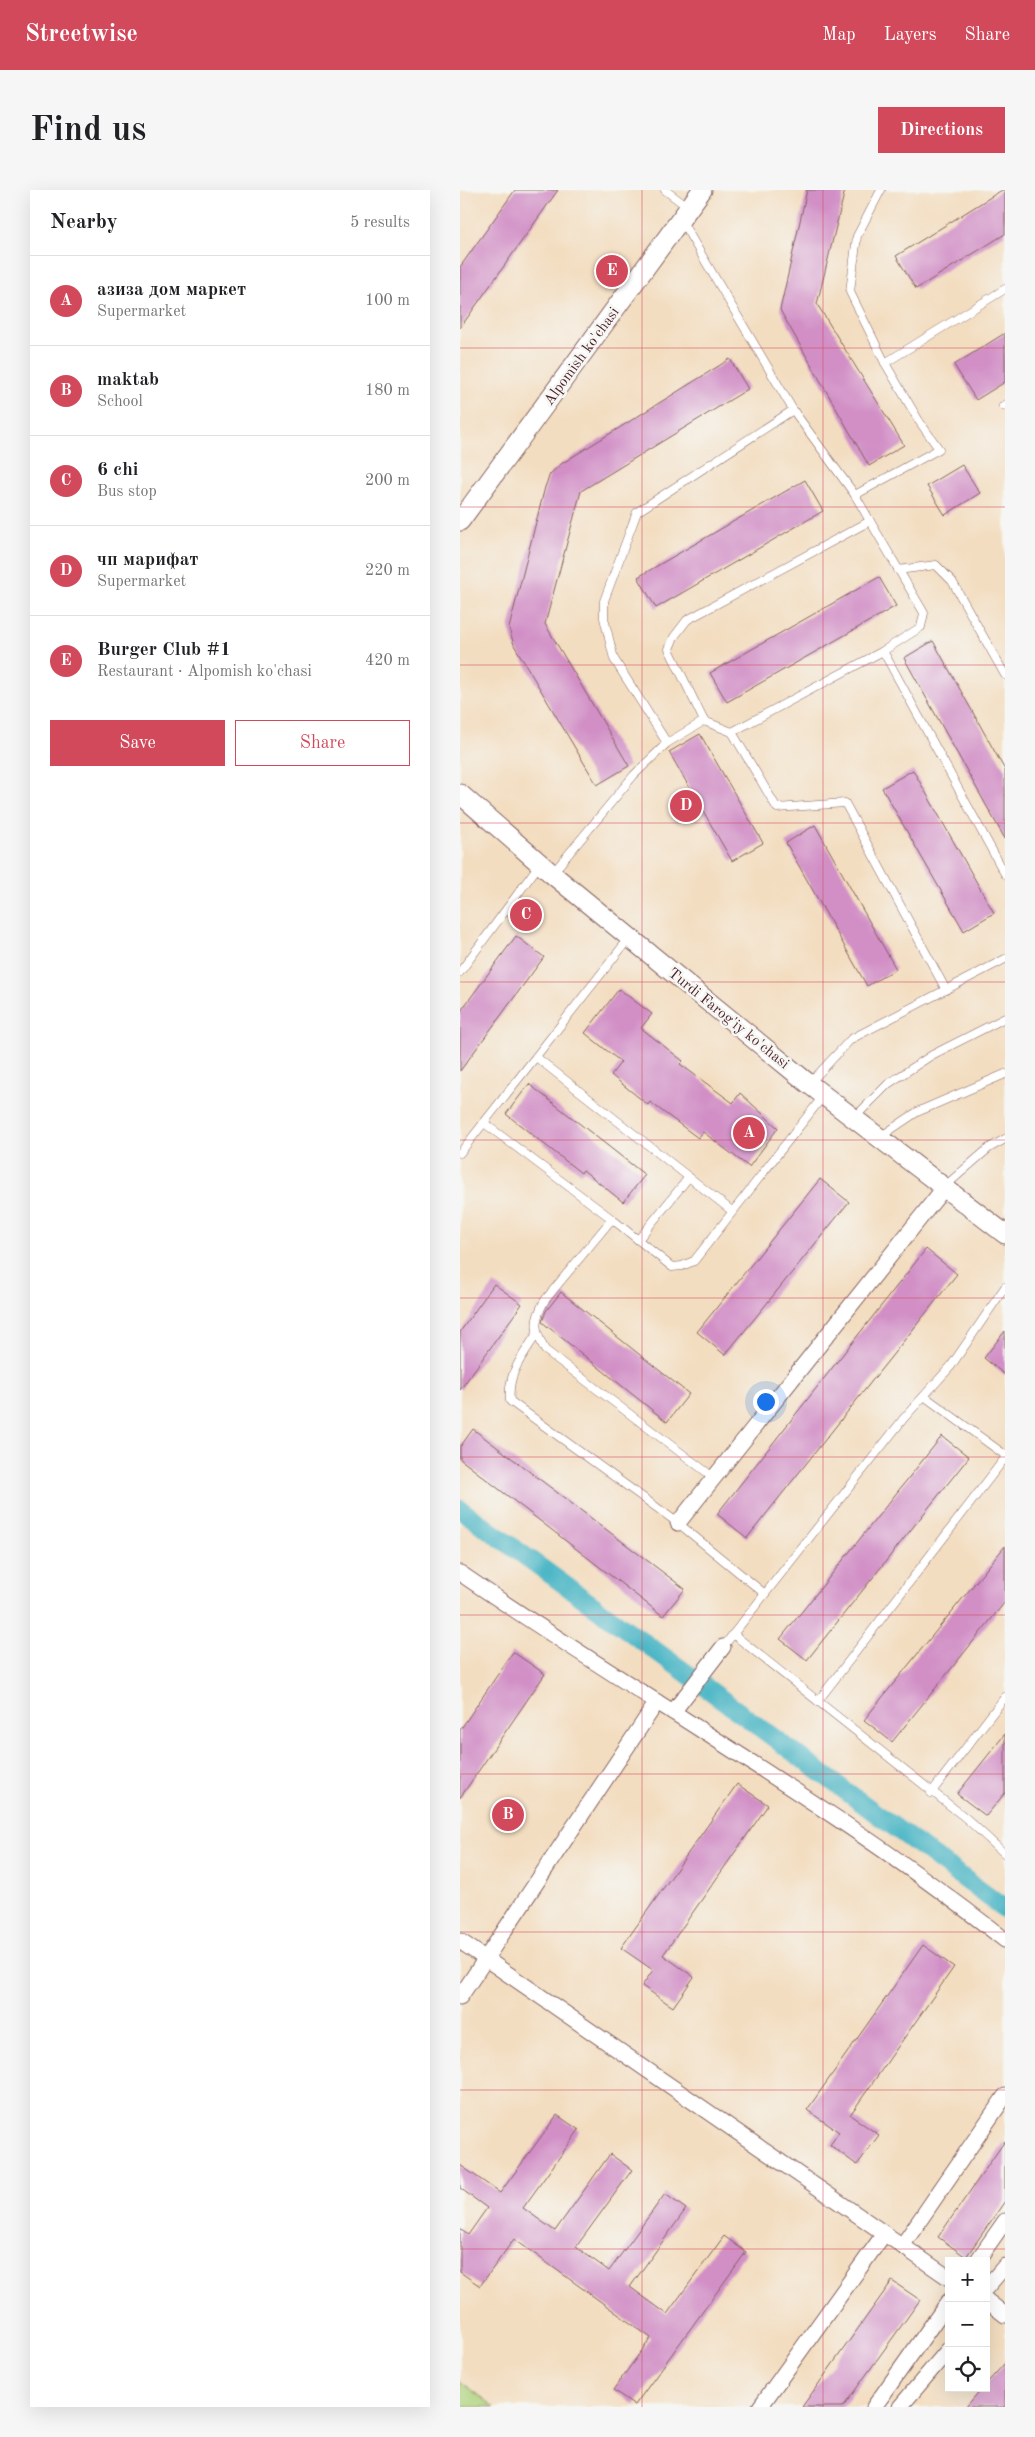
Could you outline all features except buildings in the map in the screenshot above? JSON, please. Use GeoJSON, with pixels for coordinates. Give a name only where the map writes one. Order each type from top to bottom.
{"type":"FeatureCollection","features":[{"type":"Feature","properties":{"kind":"street","name":"Alpomish ko'chasi"},"geometry":{"type":"LineString","coordinates":[[462,514],[702,190]]}},
{"type":"Feature","properties":{"kind":"street","name":"Turdi Farog'iy ko'chasi"},"geometry":{"type":"LineString","coordinates":[[460,794],[630,937],[817,1090],[1005,1234]]}},
{"type":"Feature","properties":{"kind":"street"},"geometry":{"type":"LineString","coordinates":[[678,1522],[944,1188]]}},
{"type":"Feature","properties":{"kind":"street"},"geometry":{"type":"LineString","coordinates":[[460,1572],[529,1620],[658,1702],[943,1891],[1005,1940]]}},
{"type":"Feature","properties":{"kind":"street"},"geometry":{"type":"LineString","coordinates":[[673,1712],[722,1648]]}},
{"type":"Feature","properties":{"kind":"street"},"geometry":{"type":"LineString","coordinates":[[460,1997],[658,1702]]}},
{"type":"Feature","properties":{"kind":"street"},"geometry":{"type":"LineString","coordinates":[[460,1941],[945,2275]]}},
{"type":"Feature","properties":{"kind":"street"},"geometry":{"type":"LineString","coordinates":[[902,2246],[1005,2096]]}},
{"type":"Feature","properties":{"kind":"street"},"geometry":{"type":"LineString","coordinates":[[980,2257],[1005,2221]]}},
{"type":"Feature","properties":{"kind":"street"},"geometry":{"type":"LineString","coordinates":[[760,2407],[884,2234]]}},
{"type":"Feature","properties":{"kind":"street"},"geometry":{"type":"LineString","coordinates":[[990,2293],[1005,2266]]}},
{"type":"Feature","properties":{"kind":"street"},"geometry":{"type":"LineString","coordinates":[[990,2301],[1005,2315]]}},
{"type":"Feature","properties":{"kind":"street"},"geometry":{"type":"LineString","coordinates":[[874,2407],[948,2302]]}},
{"type":"Feature","properties":{"kind":"street"},"geometry":{"type":"LineString","coordinates":[[900,2407],[945,2354]]}},
{"type":"Feature","properties":{"kind":"lane"},"geometry":{"type":"LineString","coordinates":[[665,190],[684,214],[793,410],[854,495],[924,613],[921,627],[883,651],[732,732]]}},
{"type":"Feature","properties":{"kind":"lane"},"geometry":{"type":"LineString","coordinates":[[854,495],[939,449],[919,421],[885,363],[850,292],[857,236],[881,190]]}},
{"type":"Feature","properties":{"kind":"lane"},"geometry":{"type":"LineString","coordinates":[[885,363],[1005,289]]}},
{"type":"Feature","properties":{"kind":"lane"},"geometry":{"type":"LineString","coordinates":[[667,743],[614,659],[604,618],[604,601],[636,512],[793,410]]}},
{"type":"Feature","properties":{"kind":"lane"},"geometry":{"type":"LineString","coordinates":[[870,521],[687,620],[669,649],[704,721],[732,732],[777,808],[845,803],[946,990]]}},
{"type":"Feature","properties":{"kind":"lane"},"geometry":{"type":"LineString","coordinates":[[898,570],[936,564],[952,581],[1005,675]]}},
{"type":"Feature","properties":{"kind":"lane"},"geometry":{"type":"LineString","coordinates":[[883,651],[1005,874]]}},
{"type":"Feature","properties":{"kind":"lane"},"geometry":{"type":"LineString","coordinates":[[460,972],[547,868],[634,775],[667,743],[704,721]]}},
{"type":"Feature","properties":{"kind":"lane"},"geometry":{"type":"LineString","coordinates":[[460,1153],[630,937]]}},
{"type":"Feature","properties":{"kind":"lane"},"geometry":{"type":"LineString","coordinates":[[484,1123],[612,1219],[672,1267],[682,1266],[694,1260],[732,1211],[852,1039],[1005,959]]}},
{"type":"Feature","properties":{"kind":"lane"},"geometry":{"type":"LineString","coordinates":[[854,1118],[888,1084],[932,1055],[1005,1018]]}},
{"type":"Feature","properties":{"kind":"lane"},"geometry":{"type":"LineString","coordinates":[[536,1057],[732,1211]]}},
{"type":"Feature","properties":{"kind":"lane"},"geometry":{"type":"LineString","coordinates":[[879,1138],[917,1112],[1005,1074]]}},
{"type":"Feature","properties":{"kind":"lane"},"geometry":{"type":"LineString","coordinates":[[944,1188],[990,1148],[1005,1139]]}},
{"type":"Feature","properties":{"kind":"lane"},"geometry":{"type":"LineString","coordinates":[[638,1240],[689,1177]]}},
{"type":"Feature","properties":{"kind":"lane"},"geometry":{"type":"LineString","coordinates":[[612,1219],[545,1300],[536,1315],[536,1335],[545,1350],[713,1477]]}},
{"type":"Feature","properties":{"kind":"lane"},"geometry":{"type":"LineString","coordinates":[[722,1648],[904,1418],[950,1366],[1005,1287]]}},
{"type":"Feature","properties":{"kind":"lane"},"geometry":{"type":"LineString","coordinates":[[536,1335],[513,1370],[508,1388],[510,1401],[678,1522],[765,1594]]}},
{"type":"Feature","properties":{"kind":"lane"},"geometry":{"type":"LineString","coordinates":[[818,1701],[1005,1457],[924,1396]]}},
{"type":"Feature","properties":{"kind":"lane"},"geometry":{"type":"LineString","coordinates":[[733,1634],[931,1793],[967,1819],[1005,1854]]}},
{"type":"Feature","properties":{"kind":"lane"},"geometry":{"type":"LineString","coordinates":[[931,1793],[1005,1697]]}},
{"type":"Feature","properties":{"kind":"green space"},"geometry":{"type":"Polygon","coordinates":[[[460,2381],[495,2407],[460,2407],[460,2381]]]}},
{"type":"Feature","properties":{"kind":"waterway"},"geometry":{"type":"LineString","coordinates":[[460,1509],[685,1672],[1005,1909]]}},
{"type":"Feature","properties":{"kind":"place","name":"Burger Club #1"},"geometry":{"type":"Point","coordinates":[612,271]}},
{"type":"Feature","properties":{"kind":"place","name":"чп марифат"},"geometry":{"type":"Point","coordinates":[686,806]}},
{"type":"Feature","properties":{"kind":"place","name":"6 chi"},"geometry":{"type":"Point","coordinates":[526,915]}},
{"type":"Feature","properties":{"kind":"place","name":"азиза дом маркет"},"geometry":{"type":"Point","coordinates":[749,1133]}},
{"type":"Feature","properties":{"kind":"place","name":"maktab"},"geometry":{"type":"Point","coordinates":[508,1815]}}]}
